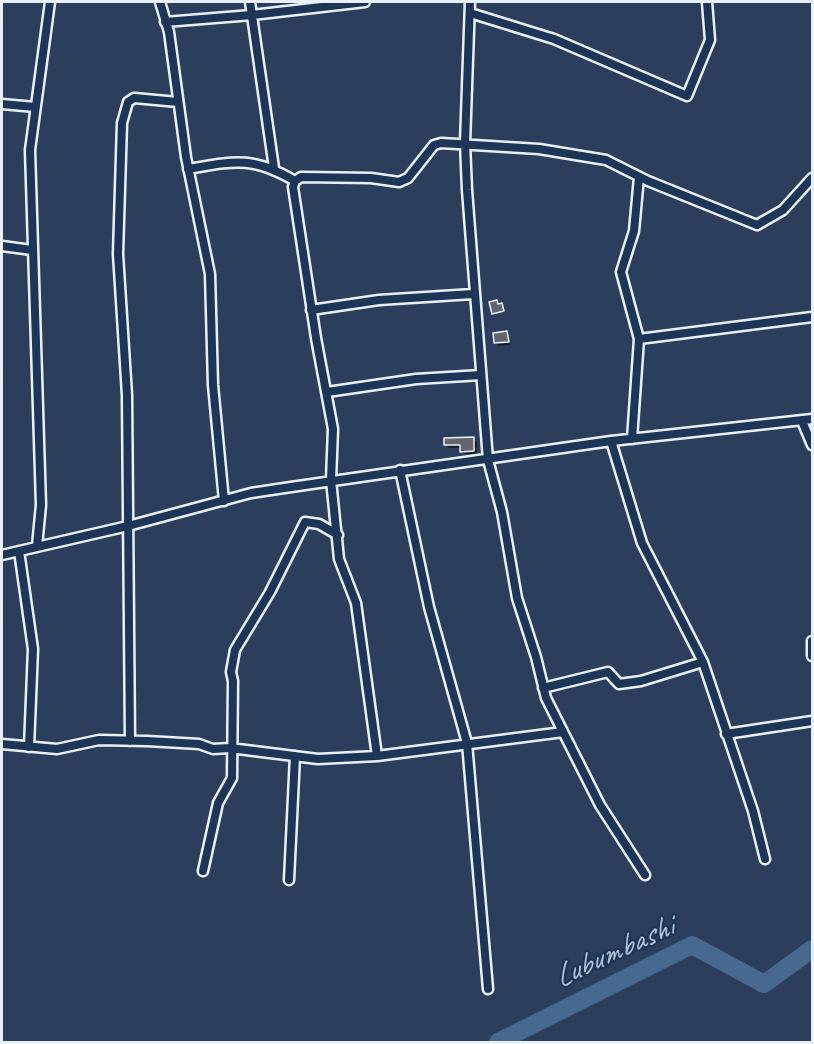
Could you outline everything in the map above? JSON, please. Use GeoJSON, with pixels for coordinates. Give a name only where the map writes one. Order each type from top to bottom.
{"type":"FeatureCollection","features":[{"type":"Feature","properties":{"kind":"street"},"geometry":{"type":"LineString","coordinates":[[37,546],[41,505],[30,150],[50,2]]}},
{"type":"Feature","properties":{"kind":"street"},"geometry":{"type":"LineString","coordinates":[[160,2],[169,32],[188,169],[210,274],[213,385],[224,501]]}},
{"type":"Feature","properties":{"kind":"street"},"geometry":{"type":"LineString","coordinates":[[250,2],[274,168]]}},
{"type":"Feature","properties":{"kind":"street"},"geometry":{"type":"LineString","coordinates":[[165,22],[365,2]]}},
{"type":"Feature","properties":{"kind":"street"},"geometry":{"type":"LineString","coordinates":[[470,2],[465,143],[473,294],[488,460],[502,512],[517,598],[550,708],[600,805],[645,874]]}},
{"type":"Feature","properties":{"kind":"street"},"geometry":{"type":"LineString","coordinates":[[470,14],[555,39],[687,96],[710,40],[707,2]]}},
{"type":"Feature","properties":{"kind":"street"},"geometry":{"type":"LineString","coordinates":[[130,741],[127,395],[118,254],[122,123],[128,102],[134,98],[178,102]]}},
{"type":"Feature","properties":{"kind":"street"},"geometry":{"type":"LineString","coordinates":[[2,104],[35,107]]}},
{"type":"Feature","properties":{"kind":"street"},"geometry":{"type":"LineString","coordinates":[[377,756],[356,603],[339,560],[331,480],[333,429],[311,310],[293,187],[295,181],[301,177],[371,178],[399,182],[408,178],[434,145],[465,143],[588,156],[606,160],[639,177],[757,225],[783,210],[813,178]]}},
{"type":"Feature","properties":{"kind":"street"},"geometry":{"type":"LineString","coordinates":[[188,169],[232,161],[256,162],[274,168],[295,181]]}},
{"type":"Feature","properties":{"kind":"street"},"geometry":{"type":"LineString","coordinates":[[632,439],[639,339],[621,272],[634,231],[639,177]]}},
{"type":"Feature","properties":{"kind":"street"},"geometry":{"type":"LineString","coordinates":[[2,246],[32,250]]}},
{"type":"Feature","properties":{"kind":"street"},"geometry":{"type":"LineString","coordinates":[[311,310],[379,300],[473,294]]}},
{"type":"Feature","properties":{"kind":"street"},"geometry":{"type":"LineString","coordinates":[[639,339],[813,317]]}},
{"type":"Feature","properties":{"kind":"street"},"geometry":{"type":"LineString","coordinates":[[327,392],[416,379],[481,375]]}},
{"type":"Feature","properties":{"kind":"street"},"geometry":{"type":"LineString","coordinates":[[2,555],[128,526],[251,494],[331,480],[488,460],[611,441],[813,419]]}},
{"type":"Feature","properties":{"kind":"street"},"geometry":{"type":"LineString","coordinates":[[802,421],[813,445]]}},
{"type":"Feature","properties":{"kind":"street"},"geometry":{"type":"LineString","coordinates":[[611,441],[642,543],[704,662],[726,735],[753,811],[765,859]]}},
{"type":"Feature","properties":{"kind":"street"},"geometry":{"type":"LineString","coordinates":[[400,470],[429,607],[466,743],[488,988]]}},
{"type":"Feature","properties":{"kind":"street"},"geometry":{"type":"LineString","coordinates":[[203,871],[214,816],[232,778],[233,681],[231,672],[235,650],[270,592],[304,522],[319,524],[338,535]]}},
{"type":"Feature","properties":{"kind":"street"},"geometry":{"type":"LineString","coordinates":[[20,551],[33,648],[29,747]]}},
{"type":"Feature","properties":{"kind":"street"},"geometry":{"type":"LineString","coordinates":[[813,641],[813,656]]}},
{"type":"Feature","properties":{"kind":"street"},"geometry":{"type":"LineString","coordinates":[[543,688],[608,672],[619,684],[641,681],[704,662]]}},
{"type":"Feature","properties":{"kind":"street"},"geometry":{"type":"LineString","coordinates":[[726,735],[813,721]]}},
{"type":"Feature","properties":{"kind":"street"},"geometry":{"type":"LineString","coordinates":[[2,744],[57,748],[99,740],[130,741],[231,748],[318,759],[377,756],[563,732]]}},
{"type":"Feature","properties":{"kind":"street"},"geometry":{"type":"LineString","coordinates":[[289,880],[295,756]]}},
{"type":"Feature","properties":{"kind":"building"},"geometry":{"type":"Polygon","coordinates":[[[497,300],[498,304],[502,303],[504,311],[492,314],[489,302],[497,300]]]}},
{"type":"Feature","properties":{"kind":"building"},"geometry":{"type":"Polygon","coordinates":[[[507,331],[509,342],[494,343],[493,333],[507,331]]]}},
{"type":"Feature","properties":{"kind":"building"},"geometry":{"type":"Polygon","coordinates":[[[474,437],[474,451],[460,452],[460,445],[444,445],[444,438],[474,437]]]}},
{"type":"Feature","properties":{"kind":"waterway","name":"Lubumbashi"},"geometry":{"type":"LineString","coordinates":[[498,1042],[692,945],[764,984],[812,949]]}}]}
